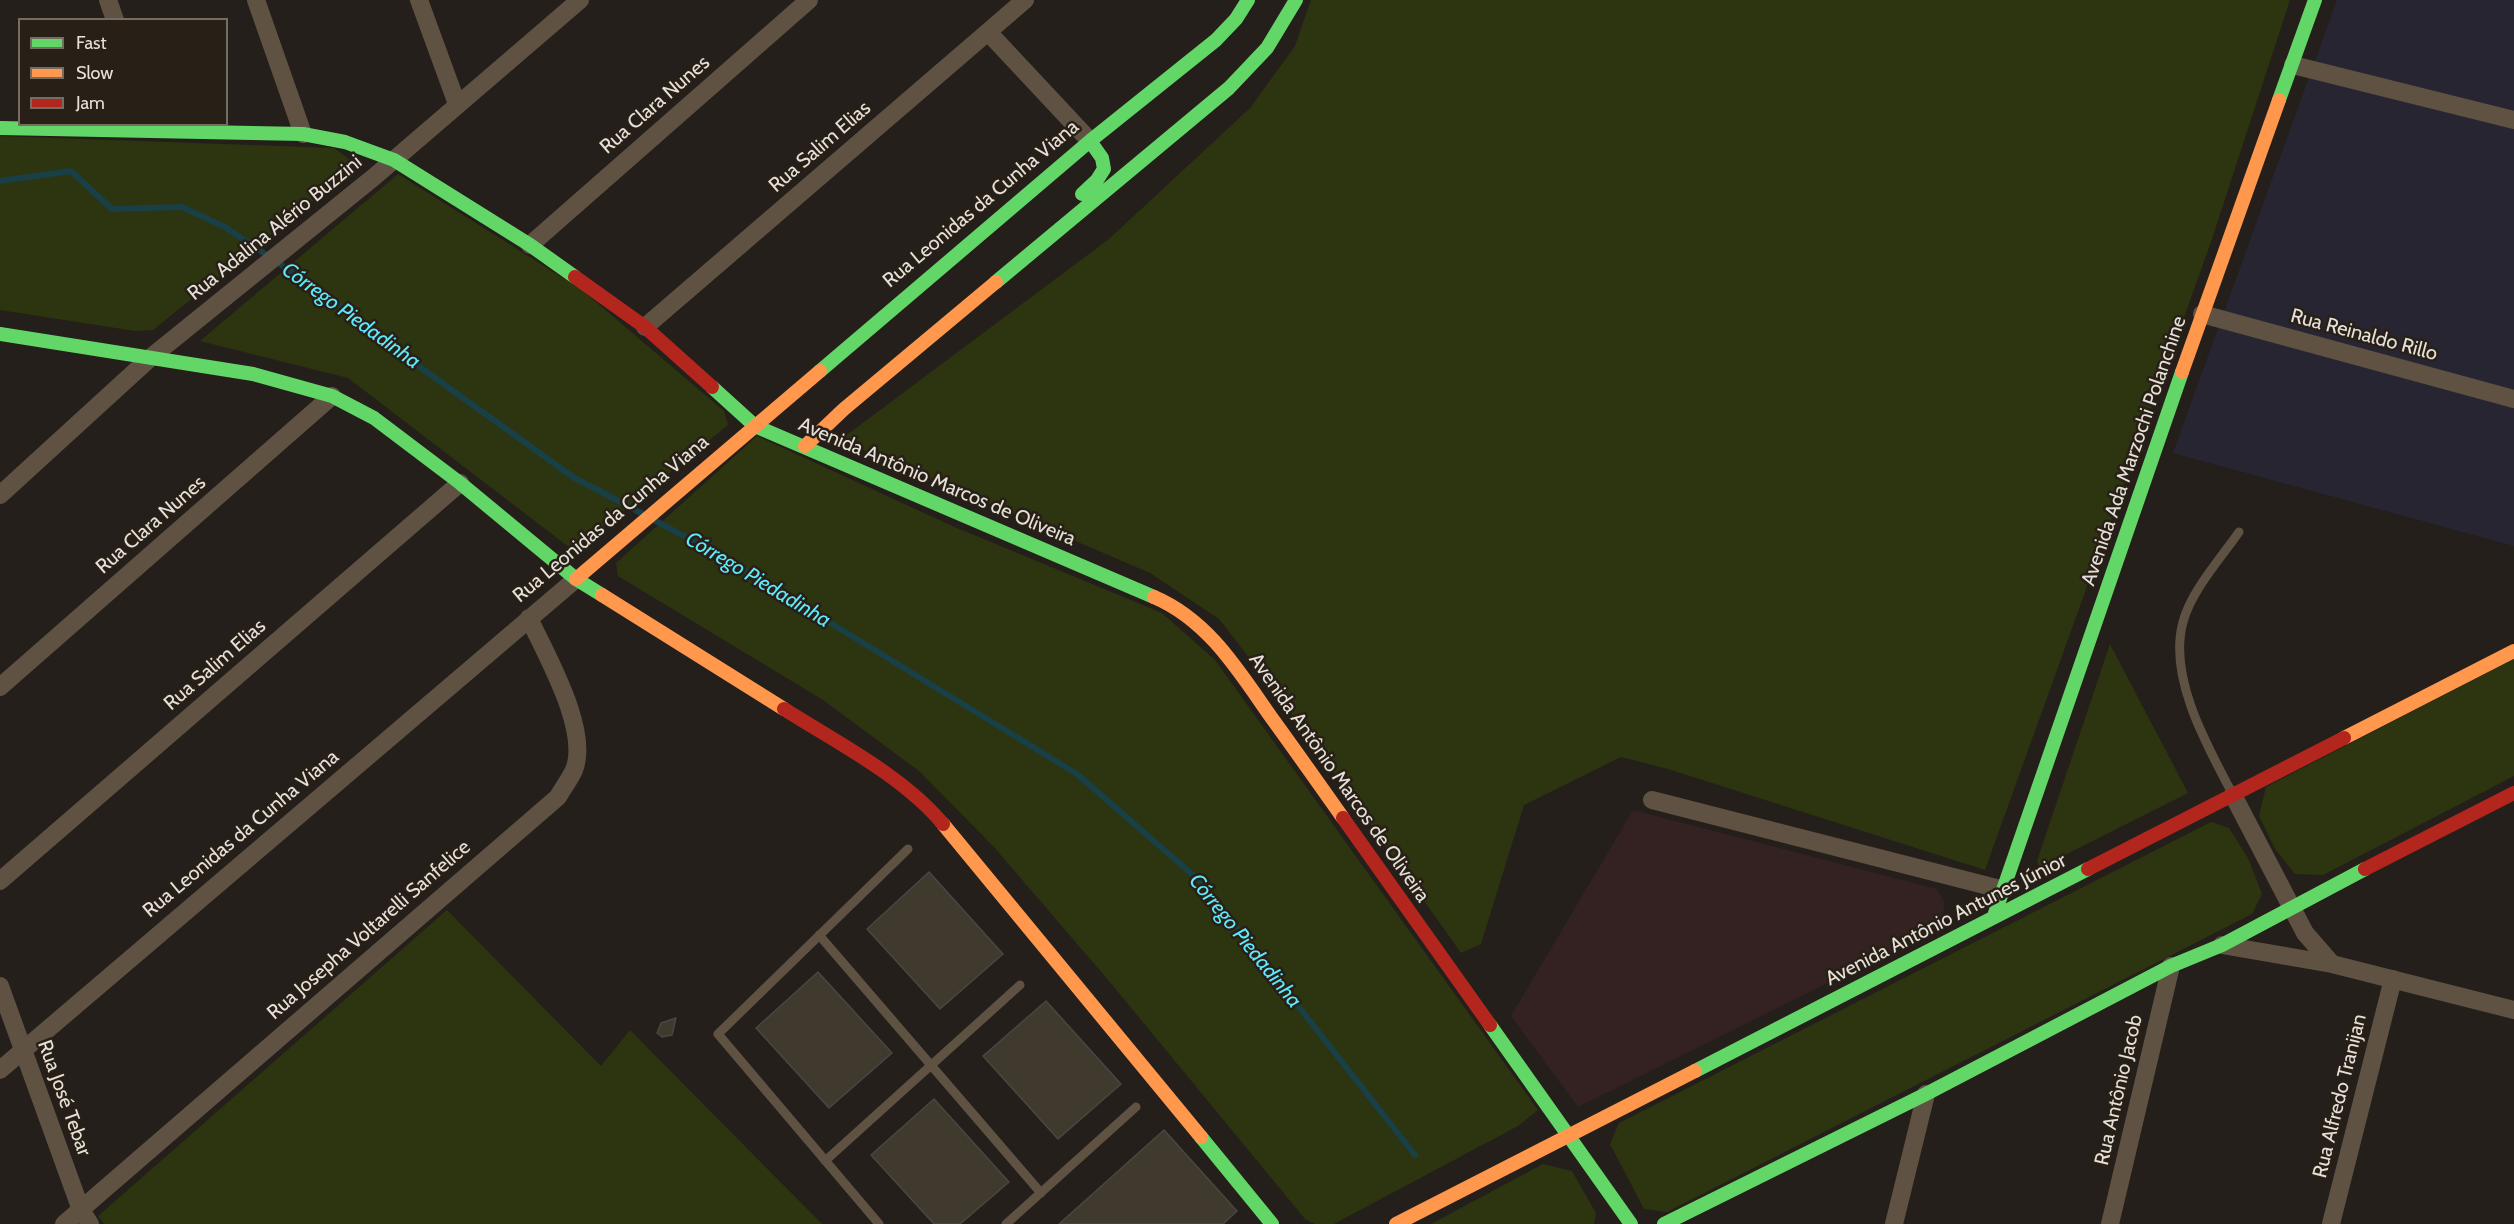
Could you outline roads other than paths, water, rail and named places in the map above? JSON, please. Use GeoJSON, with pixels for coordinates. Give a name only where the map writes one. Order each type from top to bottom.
{"type":"FeatureCollection","features":[{"type":"Feature","properties":{"kind":"main road","name":"Rua Leonidas da Cunha Viana"},"geometry":{"type":"LineString","coordinates":[[576,579],[1090,141],[1216,40],[1236,19],[1248,0]]}},
{"type":"Feature","properties":{"kind":"main road"},"geometry":{"type":"LineString","coordinates":[[804,446],[844,409],[1256,62],[1284,27],[1296,0]]}},
{"type":"Feature","properties":{"kind":"main road","name":"Avenida Ada Marzochi Polanchine"},"geometry":{"type":"LineString","coordinates":[[1994,916],[2202,314],[2315,0]]}},
{"type":"Feature","properties":{"kind":"main road","name":"Avenida Antônio Marcos de Oliveira"},"geometry":{"type":"LineString","coordinates":[[0,128],[154,128],[303,134],[345,142],[394,160],[530,245],[645,327],[755,426],[1165,602],[1204,629],[1231,660],[1630,1224]]}},
{"type":"Feature","properties":{"kind":"main road"},"geometry":{"type":"LineString","coordinates":[[1049,238],[1057,216],[1100,178],[1105,160],[1090,141]]}},
{"type":"Feature","properties":{"kind":"main road"},"geometry":{"type":"LineString","coordinates":[[0,334],[253,375],[332,396],[374,418],[460,483],[576,579],[876,767],[929,807],[1272,1224]]}},
{"type":"Feature","properties":{"kind":"main road","name":"Avenida Antônio Antunes Júnior"},"geometry":{"type":"LineString","coordinates":[[1396,1224],[2514,651]]}},
{"type":"Feature","properties":{"kind":"main road"},"geometry":{"type":"LineString","coordinates":[[1664,1224],[1926,1094],[2171,966],[2222,945],[2291,907],[2514,793]]}},
{"type":"Feature","properties":{"kind":"street"},"geometry":{"type":"LineString","coordinates":[[108,0],[114,18]]}},
{"type":"Feature","properties":{"kind":"street"},"geometry":{"type":"LineString","coordinates":[[256,0],[303,134]]}},
{"type":"Feature","properties":{"kind":"street"},"geometry":{"type":"LineString","coordinates":[[419,0],[457,104]]}},
{"type":"Feature","properties":{"kind":"street","name":"Rua Clara Nunes"},"geometry":{"type":"LineString","coordinates":[[530,245],[809,0]]}},
{"type":"Feature","properties":{"kind":"street","name":"Rua Salim Elias"},"geometry":{"type":"LineString","coordinates":[[645,327],[1025,0]]}},
{"type":"Feature","properties":{"kind":"street","name":"Rua Adalina Alério Buzzini"},"geometry":{"type":"LineString","coordinates":[[0,495],[150,358],[374,177],[574,2]]}},
{"type":"Feature","properties":{"kind":"street"},"geometry":{"type":"LineString","coordinates":[[988,32],[1090,141]]}},
{"type":"Feature","properties":{"kind":"street"},"geometry":{"type":"LineString","coordinates":[[2293,65],[2514,120]]}},
{"type":"Feature","properties":{"kind":"street","name":"Rua Reinaldo Rillo"},"geometry":{"type":"LineString","coordinates":[[2202,314],[2514,399]]}},
{"type":"Feature","properties":{"kind":"street","name":"Rua Clara Nunes"},"geometry":{"type":"LineString","coordinates":[[0,687],[332,396]]}},
{"type":"Feature","properties":{"kind":"street","name":"Rua Salim Elias"},"geometry":{"type":"LineString","coordinates":[[0,881],[460,483]]}},
{"type":"Feature","properties":{"kind":"street","name":"Rua Leonidas da Cunha Viana"},"geometry":{"type":"LineString","coordinates":[[0,1070],[576,579]]}},
{"type":"Feature","properties":{"kind":"street","name":"Rua Josepha Voltarelli Sanfelice"},"geometry":{"type":"LineString","coordinates":[[64,1224],[86,1217],[558,797],[574,769],[578,746],[573,716],[529,618]]}},
{"type":"Feature","properties":{"kind":"street"},"geometry":{"type":"LineString","coordinates":[[2233,795],[2306,933],[2332,964]]}},
{"type":"Feature","properties":{"kind":"street"},"geometry":{"type":"LineString","coordinates":[[1652,800],[2004,890]]}},
{"type":"Feature","properties":{"kind":"street"},"geometry":{"type":"LineString","coordinates":[[2222,945],[2332,964],[2514,1010]]}},
{"type":"Feature","properties":{"kind":"street","name":"Rua Antônio Jacob"},"geometry":{"type":"LineString","coordinates":[[2110,1224],[2171,966]]}},
{"type":"Feature","properties":{"kind":"street","name":"Rua Alfredo Tranijan"},"geometry":{"type":"LineString","coordinates":[[2331,1224],[2393,980]]}},
{"type":"Feature","properties":{"kind":"street","name":"Rua José Tebar"},"geometry":{"type":"LineString","coordinates":[[0,986],[86,1217]]}},
{"type":"Feature","properties":{"kind":"street"},"geometry":{"type":"LineString","coordinates":[[1894,1224],[1926,1094]]}},
{"type":"Feature","properties":{"kind":"lane"},"geometry":{"type":"LineString","coordinates":[[2233,795],[2212,757],[2183,684],[2181,653],[2183,623],[2192,600],[2239,532]]}},
{"type":"Feature","properties":{"kind":"lane"},"geometry":{"type":"LineString","coordinates":[[879,1224],[718,1034],[908,849]]}},
{"type":"Feature","properties":{"kind":"lane"},"geometry":{"type":"LineString","coordinates":[[819,935],[1041,1193]]}},
{"type":"Feature","properties":{"kind":"lane"},"geometry":{"type":"LineString","coordinates":[[825,1161],[1020,985]]}},
{"type":"Feature","properties":{"kind":"lane"},"geometry":{"type":"LineString","coordinates":[[1006,1224],[1136,1107]]}},
{"type":"Feature","properties":{"kind":"waterway","name":"Córrego Piedadinha"},"geometry":{"type":"LineString","coordinates":[[0,181],[71,171],[112,209],[182,207],[225,227],[326,295],[399,352],[573,477],[643,514]]}},
{"type":"Feature","properties":{"kind":"waterway","name":"Córrego Piedadinha"},"geometry":{"type":"LineString","coordinates":[[654,520],[721,556],[1077,774],[1201,882],[1415,1155]]}}]}
